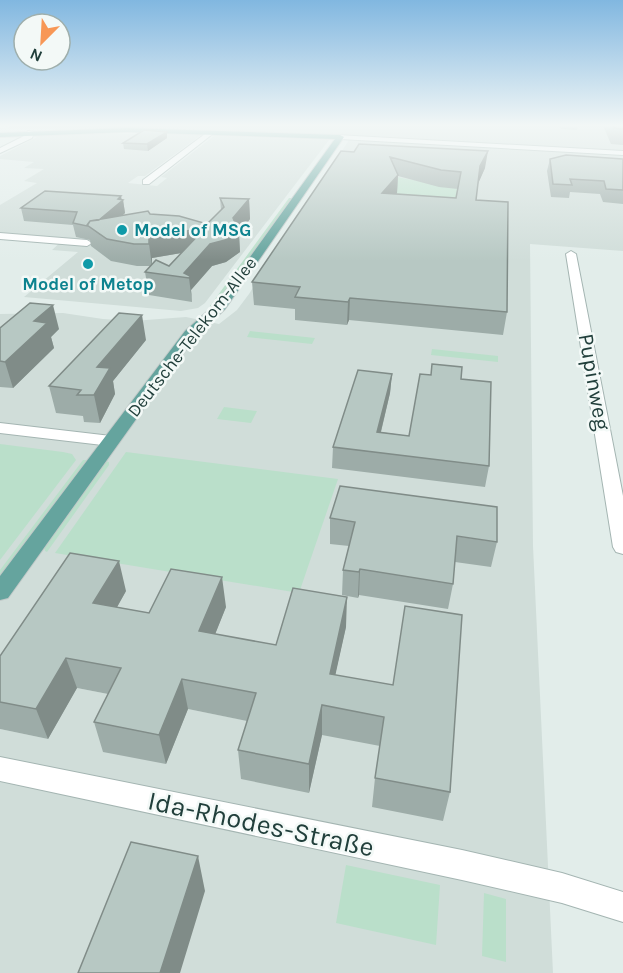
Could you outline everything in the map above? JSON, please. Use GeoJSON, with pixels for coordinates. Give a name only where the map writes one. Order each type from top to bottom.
{"type":"FeatureCollection","features":[{"type":"Feature","properties":{"kind":"main road","name":"Deutsche-Telekom-Allee"},"geometry":{"type":"LineString","coordinates":[[0,592],[190,334],[221,306],[316,170]]}},
{"type":"Feature","properties":{"kind":"street"},"geometry":{"type":"LineString","coordinates":[[146,182],[161,170]]}},
{"type":"Feature","properties":{"kind":"street"},"geometry":{"type":"LineString","coordinates":[[0,236],[87,243]]}},
{"type":"Feature","properties":{"kind":"street","name":"Pupinweg"},"geometry":{"type":"LineString","coordinates":[[571,254],[623,547]]}},
{"type":"Feature","properties":{"kind":"street"},"geometry":{"type":"LineString","coordinates":[[3,428],[111,441]]}},
{"type":"Feature","properties":{"kind":"street","name":"Ida-Rhodes-Straße"},"geometry":{"type":"LineString","coordinates":[[0,769],[562,888],[623,907]]}},
{"type":"Feature","properties":{"kind":"shaded area"},"geometry":{"type":"Polygon","coordinates":[[[42,170],[153,170],[128,183],[157,186],[167,178],[161,177],[170,170],[306,170],[205,303],[198,308],[181,311],[24,297],[78,252],[52,250],[65,238],[0,233],[0,205],[37,183],[24,181],[42,170]]]}},
{"type":"Feature","properties":{"kind":"shaded area"},"geometry":{"type":"Polygon","coordinates":[[[329,170],[623,170],[623,251],[530,244],[533,546],[553,973],[0,973],[0,729],[48,739],[77,688],[129,698],[166,764],[188,709],[258,723],[309,793],[322,735],[390,715],[329,704],[346,627],[277,675],[204,662],[225,607],[0,707],[0,314],[63,313],[133,321],[186,317],[219,324],[237,310],[249,294],[306,202],[309,202],[329,170]]]}},
{"type":"Feature","properties":{"kind":"green space"},"geometry":{"type":"Polygon","coordinates":[[[397,175],[397,177],[459,189],[456,205],[355,197],[396,194],[397,175]]]}},
{"type":"Feature","properties":{"kind":"green space"},"geometry":{"type":"Polygon","coordinates":[[[289,198],[292,198],[214,307],[210,306],[289,198]]]}},
{"type":"Feature","properties":{"kind":"green space"},"geometry":{"type":"Polygon","coordinates":[[[250,331],[315,338],[312,344],[247,337],[250,331]]]}},
{"type":"Feature","properties":{"kind":"green space"},"geometry":{"type":"Polygon","coordinates":[[[432,349],[498,356],[498,362],[431,355],[432,349]]]}},
{"type":"Feature","properties":{"kind":"green space"},"geometry":{"type":"Polygon","coordinates":[[[224,407],[257,411],[251,423],[217,419],[224,407]]]}},
{"type":"Feature","properties":{"kind":"green space"},"geometry":{"type":"Polygon","coordinates":[[[0,444],[63,452],[72,454],[76,460],[0,560],[0,444]]]}},
{"type":"Feature","properties":{"kind":"green space"},"geometry":{"type":"Polygon","coordinates":[[[126,452],[338,479],[299,593],[55,553],[126,452]]]}},
{"type":"Feature","properties":{"kind":"green space"},"geometry":{"type":"Polygon","coordinates":[[[83,460],[89,460],[0,579],[0,570],[83,460]]]}},
{"type":"Feature","properties":{"kind":"green space"},"geometry":{"type":"Polygon","coordinates":[[[105,461],[109,462],[109,465],[47,552],[45,551],[44,547],[105,461]]]}},
{"type":"Feature","properties":{"kind":"green space"},"geometry":{"type":"Polygon","coordinates":[[[346,865],[440,885],[436,945],[336,923],[346,865]]]}},
{"type":"Feature","properties":{"kind":"green space"},"geometry":{"type":"Polygon","coordinates":[[[484,893],[506,899],[506,962],[482,956],[484,893]]]}},
{"type":"Feature","properties":{"kind":"building"},"geometry":{"type":"Polygon","coordinates":[[[328,170],[396,170],[398,175],[382,193],[456,198],[461,172],[445,170],[479,170],[476,200],[508,202],[507,312],[350,298],[348,302],[295,297],[300,287],[252,282],[328,170]]]}},
{"type":"Feature","properties":{"kind":"building"},"geometry":{"type":"Polygon","coordinates":[[[551,170],[623,170],[623,190],[606,189],[604,181],[570,179],[572,185],[553,184],[551,170]]]}},
{"type":"Feature","properties":{"kind":"building"},"geometry":{"type":"Polygon","coordinates":[[[45,191],[121,196],[118,199],[123,200],[99,220],[90,221],[87,226],[73,223],[77,212],[21,208],[45,191]]]}},
{"type":"Feature","properties":{"kind":"building"},"geometry":{"type":"Polygon","coordinates":[[[220,198],[249,199],[233,218],[238,230],[225,240],[210,244],[184,273],[190,276],[189,278],[145,272],[156,260],[169,266],[205,228],[149,237],[149,244],[134,244],[107,239],[87,225],[90,221],[148,211],[150,214],[179,216],[207,224],[224,207],[220,198]]]}},
{"type":"Feature","properties":{"kind":"building"},"geometry":{"type":"Polygon","coordinates":[[[30,303],[53,305],[34,321],[47,323],[5,362],[0,361],[0,328],[30,303]]]}},
{"type":"Feature","properties":{"kind":"building"},"geometry":{"type":"Polygon","coordinates":[[[119,313],[142,315],[97,367],[110,368],[94,395],[77,395],[81,390],[49,386],[119,313]]]}},
{"type":"Feature","properties":{"kind":"building"},"geometry":{"type":"Polygon","coordinates":[[[432,364],[462,367],[461,379],[491,382],[489,466],[333,447],[358,370],[392,374],[377,432],[409,436],[420,374],[431,375],[432,364]]]}},
{"type":"Feature","properties":{"kind":"building"},"geometry":{"type":"Polygon","coordinates":[[[340,486],[497,507],[497,542],[457,536],[453,584],[360,569],[359,572],[343,570],[355,522],[330,518],[340,486]]]}},
{"type":"Feature","properties":{"kind":"building"},"geometry":{"type":"Polygon","coordinates":[[[70,553],[119,561],[93,603],[149,613],[171,569],[222,577],[199,631],[276,645],[293,588],[347,597],[330,674],[393,685],[405,606],[462,615],[450,792],[375,778],[384,717],[322,705],[309,764],[238,750],[256,693],[182,679],[159,735],[94,722],[121,668],[66,658],[36,709],[0,702],[0,656],[70,553]]]}},
{"type":"Feature","properties":{"kind":"building"},"geometry":{"type":"Polygon","coordinates":[[[131,842],[198,856],[160,973],[78,973],[131,842]]]}},
{"type":"Feature","properties":{"kind":"place","name":"Model of MSG"},"geometry":{"type":"Point","coordinates":[122,230]}},
{"type":"Feature","properties":{"kind":"place","name":"Model of Metop"},"geometry":{"type":"Point","coordinates":[88,264]}}]}
